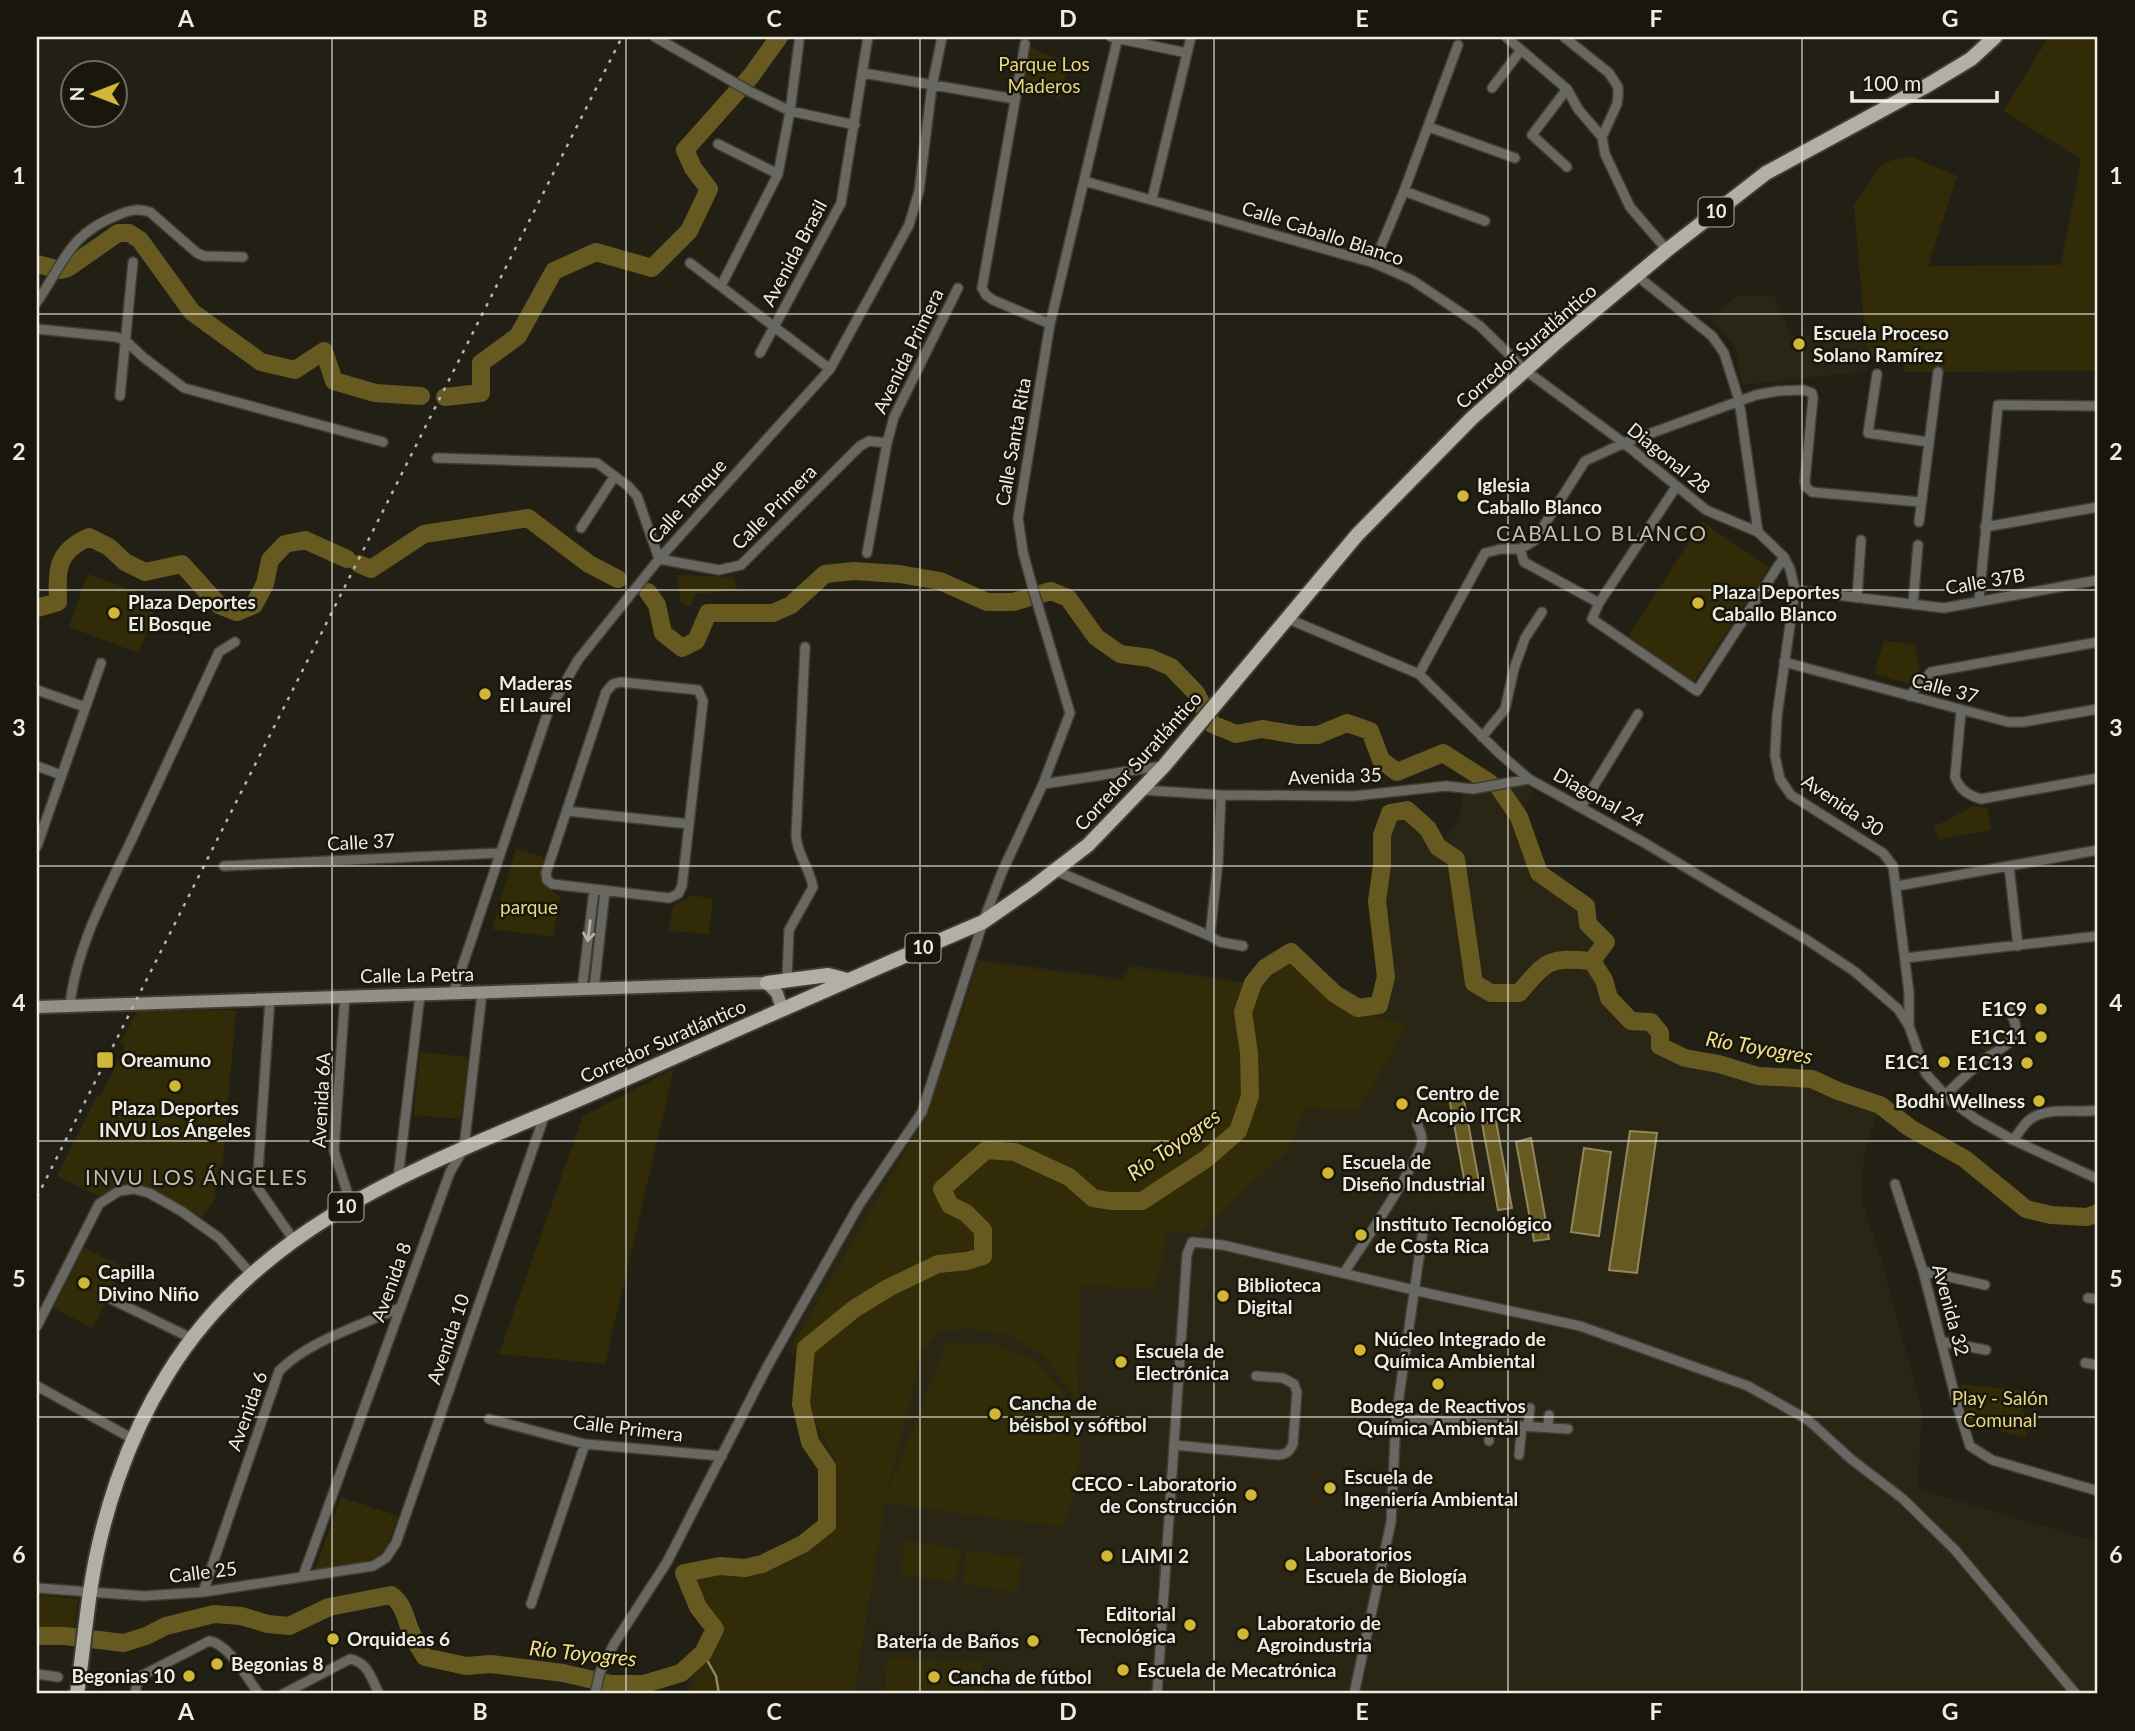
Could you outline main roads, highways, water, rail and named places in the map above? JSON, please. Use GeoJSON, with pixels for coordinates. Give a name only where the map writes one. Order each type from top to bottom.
{"type":"FeatureCollection","features":[{"type":"Feature","properties":{"kind":"main road","name":"Corredor Suratlántico"},"geometry":{"type":"LineString","coordinates":[[77,1694],[90,1591],[104,1524],[133,1439],[165,1377],[191,1338],[222,1301],[293,1239],[398,1178],[983,922],[1088,845],[1164,766],[1357,535],[1427,461],[1525,370],[1636,275],[1766,173],[1928,85],[1971,59],[1995,37]]}},
{"type":"Feature","properties":{"kind":"main road"},"geometry":{"type":"LineString","coordinates":[[767,983],[828,975],[848,980]]}},
{"type":"Feature","properties":{"kind":"waterway"},"geometry":{"type":"LineString","coordinates":[[445,397],[481,393],[481,363],[518,336],[554,271],[596,252],[652,268],[689,231],[709,189],[693,168],[685,150],[751,76],[779,37]]}},
{"type":"Feature","properties":{"kind":"waterway"},"geometry":{"type":"LineString","coordinates":[[37,264],[60,270],[68,268],[118,233],[129,233],[140,240],[192,312],[261,362],[295,370],[324,351],[334,381],[375,393],[421,396]]}},
{"type":"Feature","properties":{"kind":"waterway"},"geometry":{"type":"LineString","coordinates":[[359,564],[371,569],[424,534],[528,518],[589,564],[618,579]]}},
{"type":"Feature","properties":{"kind":"waterway"},"geometry":{"type":"LineString","coordinates":[[37,608],[58,602],[59,571],[64,555],[89,537],[109,547],[125,562],[145,572],[182,564],[219,605],[237,612],[254,605],[265,584],[270,560],[285,544],[305,540],[347,559]]}},
{"type":"Feature","properties":{"kind":"waterway"},"geometry":{"type":"LineString","coordinates":[[648,592],[657,605],[663,633],[682,648],[696,641],[708,613],[773,613],[791,605],[825,574],[854,571],[899,574],[940,581],[987,602],[1013,602],[1051,591],[1068,598],[1096,637],[1120,654],[1150,658],[1171,667],[1196,693],[1212,724],[1236,734],[1262,729],[1298,735],[1318,735],[1347,723],[1370,731],[1381,760],[1397,772],[1443,753],[1490,783]]}},
{"type":"Feature","properties":{"kind":"waterway"},"geometry":{"type":"LineString","coordinates":[[1500,789],[1519,817],[1539,873],[1586,906],[1588,924],[1606,942],[1592,961]]}},
{"type":"Feature","properties":{"kind":"waterway","name":"Río Toyogres"},"geometry":{"type":"LineString","coordinates":[[37,1636],[65,1636],[124,1643],[166,1626],[214,1614],[241,1616],[268,1624],[289,1626],[329,1607],[391,1595],[402,1609],[414,1639],[425,1657],[466,1666],[491,1664],[563,1673],[611,1684],[644,1684],[681,1673],[703,1653],[715,1629],[698,1607],[684,1573],[720,1566],[745,1568],[762,1564],[803,1544],[827,1525],[827,1467],[810,1442],[801,1404],[806,1348],[854,1309],[888,1288],[938,1264],[967,1261],[983,1256],[983,1230],[966,1213],[950,1205],[942,1189],[986,1150],[1015,1152],[1069,1177],[1093,1198],[1142,1201],[1206,1159],[1238,1131],[1250,1096],[1249,1053],[1243,1012],[1253,983],[1265,968],[1291,952],[1335,994],[1358,1008],[1379,1005],[1386,977],[1377,901],[1382,865],[1382,835],[1390,813],[1407,810],[1428,829],[1438,847],[1456,859],[1474,983],[1491,993],[1519,993],[1550,963],[1566,960],[1592,961],[1604,980],[1609,998],[1631,1021],[1651,1022],[1660,1033],[1660,1046],[1685,1058],[1719,1064],[1758,1076],[1812,1079],[1880,1105],[1910,1128],[1965,1159],[2026,1209],[2051,1215],[2087,1217],[2098,1213]]}},
{"type":"Feature","properties":{"kind":"waterway"},"geometry":{"type":"LineString","coordinates":[[703,1653],[716,1676],[719,1694]]}},
{"type":"Feature","properties":{"kind":"railway"},"geometry":{"type":"LineString","coordinates":[[37,1197],[622,37]]}},
{"type":"Feature","properties":{"kind":"place","name":"Escuela Proceso Solano Ramírez"},"geometry":{"type":"Point","coordinates":[1799,344]}},
{"type":"Feature","properties":{"kind":"place","name":"Iglesia Caballo Blanco"},"geometry":{"type":"Point","coordinates":[1463,496]}},
{"type":"Feature","properties":{"kind":"place","name":"Plaza Deportes Caballo Blanco"},"geometry":{"type":"Point","coordinates":[1698,603]}},
{"type":"Feature","properties":{"kind":"place","name":"Plaza Deportes El Bosque"},"geometry":{"type":"Point","coordinates":[114,613]}},
{"type":"Feature","properties":{"kind":"place","name":"Maderas El Laurel"},"geometry":{"type":"Point","coordinates":[485,694]}},
{"type":"Feature","properties":{"kind":"place","name":"E1C9"},"geometry":{"type":"Point","coordinates":[2041,1009]}},
{"type":"Feature","properties":{"kind":"place","name":"E1C11"},"geometry":{"type":"Point","coordinates":[2041,1037]}},
{"type":"Feature","properties":{"kind":"place","name":"Oreamuno"},"geometry":{"type":"Point","coordinates":[105,1060]}},
{"type":"Feature","properties":{"kind":"place","name":"E1C1"},"geometry":{"type":"Point","coordinates":[1944,1062]}},
{"type":"Feature","properties":{"kind":"place","name":"E1C13"},"geometry":{"type":"Point","coordinates":[2027,1063]}},
{"type":"Feature","properties":{"kind":"place","name":"Plaza Deportes INVU Los Ángeles"},"geometry":{"type":"Point","coordinates":[175,1086]}},
{"type":"Feature","properties":{"kind":"place","name":"Bodhi Wellness"},"geometry":{"type":"Point","coordinates":[2039,1101]}},
{"type":"Feature","properties":{"kind":"place","name":"Centro de Acopio ITCR"},"geometry":{"type":"Point","coordinates":[1402,1104]}},
{"type":"Feature","properties":{"kind":"place","name":"Escuela de Diseño Industrial"},"geometry":{"type":"Point","coordinates":[1328,1173]}},
{"type":"Feature","properties":{"kind":"place","name":"Instituto Tecnológico de Costa Rica"},"geometry":{"type":"Point","coordinates":[1361,1235]}},
{"type":"Feature","properties":{"kind":"place","name":"Capilla Divino Niño"},"geometry":{"type":"Point","coordinates":[84,1283]}},
{"type":"Feature","properties":{"kind":"place","name":"Biblioteca Digital"},"geometry":{"type":"Point","coordinates":[1223,1296]}},
{"type":"Feature","properties":{"kind":"place","name":"Núcleo Integrado de Química Ambiental"},"geometry":{"type":"Point","coordinates":[1360,1350]}},
{"type":"Feature","properties":{"kind":"place","name":"Escuela de Electrónica"},"geometry":{"type":"Point","coordinates":[1121,1362]}},
{"type":"Feature","properties":{"kind":"place","name":"Bodega de Reactivos Química Ambiental"},"geometry":{"type":"Point","coordinates":[1438,1384]}},
{"type":"Feature","properties":{"kind":"place","name":"Cancha de béisbol y sóftbol"},"geometry":{"type":"Point","coordinates":[995,1414]}},
{"type":"Feature","properties":{"kind":"place","name":"Escuela de Ingeniería Ambiental"},"geometry":{"type":"Point","coordinates":[1330,1488]}},
{"type":"Feature","properties":{"kind":"place","name":"CECO - Laboratorio de Construcción"},"geometry":{"type":"Point","coordinates":[1251,1495]}},
{"type":"Feature","properties":{"kind":"place","name":"LAIMI 2"},"geometry":{"type":"Point","coordinates":[1107,1556]}},
{"type":"Feature","properties":{"kind":"place","name":"Laboratorios Escuela de Biología"},"geometry":{"type":"Point","coordinates":[1291,1565]}},
{"type":"Feature","properties":{"kind":"place","name":"Editorial Tecnológica"},"geometry":{"type":"Point","coordinates":[1190,1625]}},
{"type":"Feature","properties":{"kind":"place","name":"Laboratorio de Agroindustria"},"geometry":{"type":"Point","coordinates":[1243,1634]}},
{"type":"Feature","properties":{"kind":"place","name":"Orquideas 6"},"geometry":{"type":"Point","coordinates":[333,1639]}},
{"type":"Feature","properties":{"kind":"place","name":"Batería de Baños"},"geometry":{"type":"Point","coordinates":[1033,1641]}},
{"type":"Feature","properties":{"kind":"place","name":"Begonias 8"},"geometry":{"type":"Point","coordinates":[217,1664]}},
{"type":"Feature","properties":{"kind":"place","name":"Escuela de Mecatrónica"},"geometry":{"type":"Point","coordinates":[1123,1670]}},
{"type":"Feature","properties":{"kind":"place","name":"Begonias 10"},"geometry":{"type":"Point","coordinates":[189,1676]}},
{"type":"Feature","properties":{"kind":"place","name":"Cancha de fútbol"},"geometry":{"type":"Point","coordinates":[934,1677]}},
{"type":"Feature","properties":{"kind":"district","name":"CABALLO BLANCO"},"geometry":{"type":"Point","coordinates":[1602,534]}},
{"type":"Feature","properties":{"kind":"district","name":"INVU LOS ÁNGELES"},"geometry":{"type":"Point","coordinates":[197,1178]}},
{"type":"Feature","properties":{"kind":"park label","name":"Parque Los Maderos"},"geometry":{"type":"Point","coordinates":[1044,75]}},
{"type":"Feature","properties":{"kind":"park label","name":"parque"},"geometry":{"type":"Point","coordinates":[529,907]}},
{"type":"Feature","properties":{"kind":"park label","name":"Play - Salón Comunal"},"geometry":{"type":"Point","coordinates":[2000,1409]}}]}
